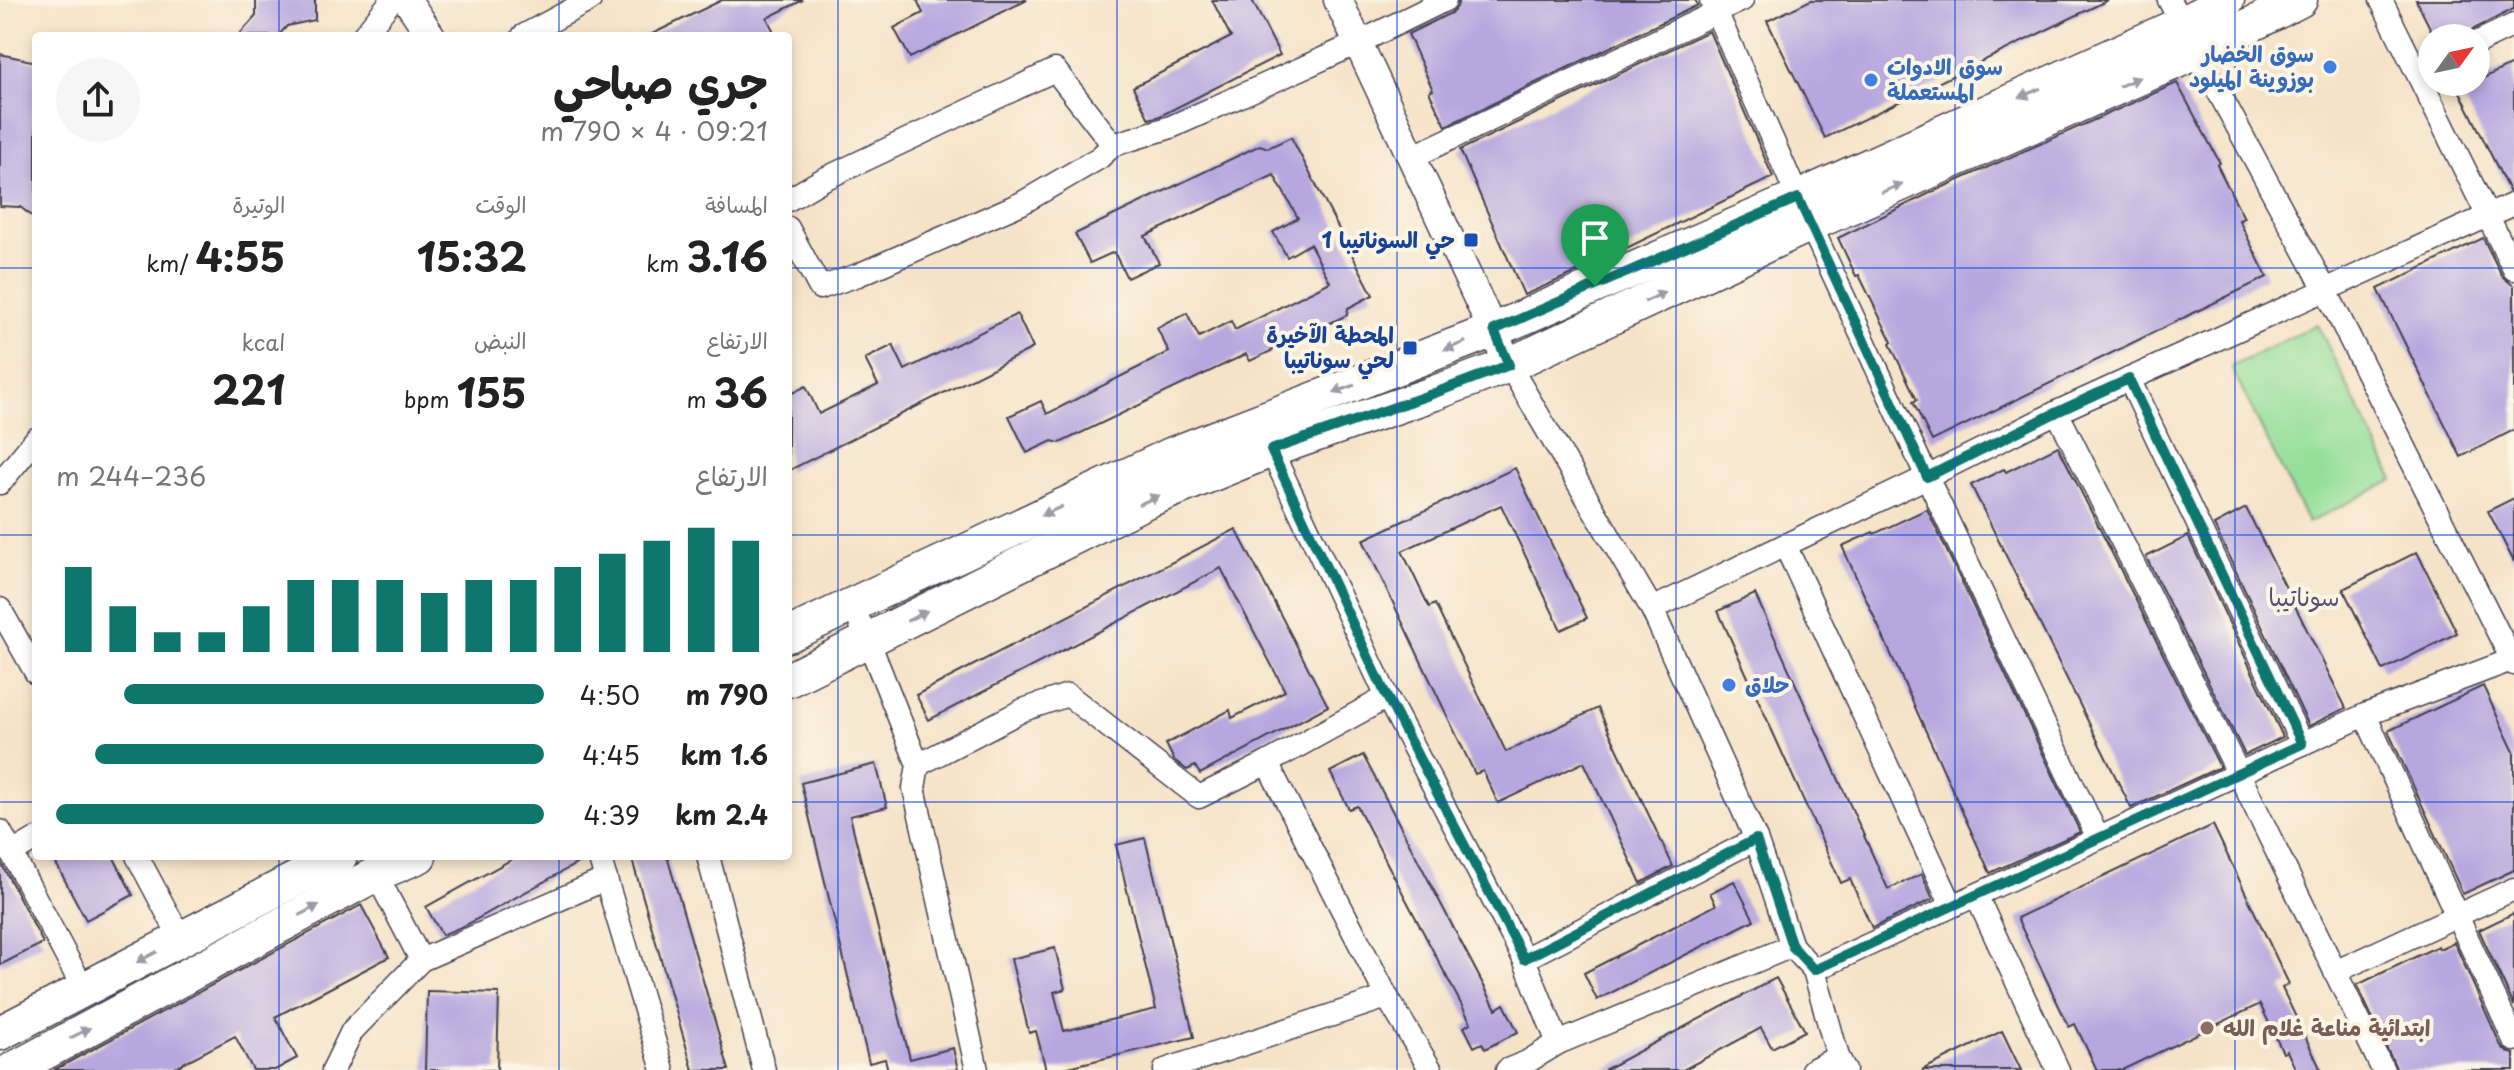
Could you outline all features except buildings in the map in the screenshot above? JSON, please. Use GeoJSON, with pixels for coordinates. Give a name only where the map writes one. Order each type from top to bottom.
{"type":"FeatureCollection","features":[{"type":"Feature","properties":{"kind":"main road"},"geometry":{"type":"LineString","coordinates":[[792,678],[1146,501],[1271,450],[1509,365],[1804,211],[2182,26],[2227,0]]}},
{"type":"Feature","properties":{"kind":"main road"},"geometry":{"type":"LineString","coordinates":[[2182,26],[2300,0]]}},
{"type":"Feature","properties":{"kind":"main road"},"geometry":{"type":"LineString","coordinates":[[792,633],[1173,454],[1804,211]]}},
{"type":"Feature","properties":{"kind":"main road"},"geometry":{"type":"LineString","coordinates":[[0,1033],[332,860]]}},
{"type":"Feature","properties":{"kind":"main road"},"geometry":{"type":"LineString","coordinates":[[12,1070],[376,874],[409,860]]}},
{"type":"Feature","properties":{"kind":"street"},"geometry":{"type":"LineString","coordinates":[[366,32],[392,0]]}},
{"type":"Feature","properties":{"kind":"street"},"geometry":{"type":"LineString","coordinates":[[407,0],[428,32]]}},
{"type":"Feature","properties":{"kind":"street"},"geometry":{"type":"LineString","coordinates":[[530,32],[590,0]]}},
{"type":"Feature","properties":{"kind":"street"},"geometry":{"type":"LineString","coordinates":[[1338,0],[1509,365],[1652,609],[1756,839],[1792,946],[1814,970],[1841,1063],[1812,1070]]}},
{"type":"Feature","properties":{"kind":"street"},"geometry":{"type":"LineString","coordinates":[[792,236],[820,288],[858,275],[1022,203],[1099,158],[1113,145],[1171,127],[1358,43],[1445,0]]}},
{"type":"Feature","properties":{"kind":"street"},"geometry":{"type":"LineString","coordinates":[[1412,157],[1714,6],[1742,0]]}},
{"type":"Feature","properties":{"kind":"street"},"geometry":{"type":"LineString","coordinates":[[2381,0],[2418,58]]}},
{"type":"Feature","properties":{"kind":"street"},"geometry":{"type":"LineString","coordinates":[[1714,6],[1804,211],[2098,838]]}},
{"type":"Feature","properties":{"kind":"street"},"geometry":{"type":"LineString","coordinates":[[2490,36],[2514,25]]}},
{"type":"Feature","properties":{"kind":"street"},"geometry":{"type":"LineString","coordinates":[[1814,970],[2365,715],[2513,661],[2326,291],[2182,26]]}},
{"type":"Feature","properties":{"kind":"street"},"geometry":{"type":"LineString","coordinates":[[792,198],[822,180],[1055,70],[1113,145]]}},
{"type":"Feature","properties":{"kind":"street"},"geometry":{"type":"LineString","coordinates":[[2437,96],[2514,269]]}},
{"type":"Feature","properties":{"kind":"street"},"geometry":{"type":"LineString","coordinates":[[1652,609],[2057,412],[2514,204]]}},
{"type":"Feature","properties":{"kind":"street"},"geometry":{"type":"LineString","coordinates":[[2129,379],[2302,744]]}},
{"type":"Feature","properties":{"kind":"street"},"geometry":{"type":"LineString","coordinates":[[2057,412],[2383,1070]]}},
{"type":"Feature","properties":{"kind":"street"},"geometry":{"type":"LineString","coordinates":[[0,483],[32,444]]}},
{"type":"Feature","properties":{"kind":"street"},"geometry":{"type":"LineString","coordinates":[[1271,450],[1387,697],[1524,959],[1558,1043]]}},
{"type":"Feature","properties":{"kind":"street"},"geometry":{"type":"LineString","coordinates":[[1785,545],[1952,906]]}},
{"type":"Feature","properties":{"kind":"street"},"geometry":{"type":"LineString","coordinates":[[852,605],[918,765],[914,788],[977,1070]]}},
{"type":"Feature","properties":{"kind":"street"},"geometry":{"type":"LineString","coordinates":[[2,618],[32,667]]}},
{"type":"Feature","properties":{"kind":"street"},"geometry":{"type":"LineString","coordinates":[[918,765],[1023,710],[1068,695],[1199,797],[1387,697]]}},
{"type":"Feature","properties":{"kind":"street"},"geometry":{"type":"LineString","coordinates":[[2365,715],[2514,1040]]}},
{"type":"Feature","properties":{"kind":"street"},"geometry":{"type":"LineString","coordinates":[[1267,763],[1387,997],[1431,1070]]}},
{"type":"Feature","properties":{"kind":"street"},"geometry":{"type":"LineString","coordinates":[[0,831],[84,990]]}},
{"type":"Feature","properties":{"kind":"street"},"geometry":{"type":"LineString","coordinates":[[1524,959],[1756,839]]}},
{"type":"Feature","properties":{"kind":"street"},"geometry":{"type":"LineString","coordinates":[[12,853],[32,841]]}},
{"type":"Feature","properties":{"kind":"street"},"geometry":{"type":"LineString","coordinates":[[139,860],[181,939]]}},
{"type":"Feature","properties":{"kind":"street"},"geometry":{"type":"LineString","coordinates":[[600,860],[663,1070]]}},
{"type":"Feature","properties":{"kind":"street"},"geometry":{"type":"LineString","coordinates":[[706,860],[764,1070]]}},
{"type":"Feature","properties":{"kind":"street"},"geometry":{"type":"LineString","coordinates":[[376,874],[421,960]]}},
{"type":"Feature","properties":{"kind":"street"},"geometry":{"type":"LineString","coordinates":[[333,1070],[352,1031],[421,960],[606,879]]}},
{"type":"Feature","properties":{"kind":"street"},"geometry":{"type":"LineString","coordinates":[[2335,972],[2514,889]]}},
{"type":"Feature","properties":{"kind":"street"},"geometry":{"type":"LineString","coordinates":[[1976,895],[2058,1070]]}},
{"type":"Feature","properties":{"kind":"street"},"geometry":{"type":"LineString","coordinates":[[1522,1067],[1558,1043],[1792,946]]}},
{"type":"Feature","properties":{"kind":"street"},"geometry":{"type":"LineString","coordinates":[[1165,1070],[1387,997]]}},
{"type":"Feature","properties":{"kind":"green space"},"geometry":{"type":"Polygon","coordinates":[[[2317,324],[2394,480],[2308,523],[2231,367],[2317,324]]]}},
{"type":"Feature","properties":{"kind":"place","name":"سوق الخضار بوزوينة الميلود"},"geometry":{"type":"Point","coordinates":[2330,67]}},
{"type":"Feature","properties":{"kind":"place","name":"سوق الادوات المستعملة"},"geometry":{"type":"Point","coordinates":[1871,80]}},
{"type":"Feature","properties":{"kind":"place","name":"حي السوناتيبا 1"},"geometry":{"type":"Point","coordinates":[1471,240]}},
{"type":"Feature","properties":{"kind":"place","name":"المحطة الآخيرة لحي سوناتيبا"},"geometry":{"type":"Point","coordinates":[1410,348]}},
{"type":"Feature","properties":{"kind":"place","name":"حلاق"},"geometry":{"type":"Point","coordinates":[1729,685]}},
{"type":"Feature","properties":{"kind":"place","name":"ابتدائية مناعة غلام الله"},"geometry":{"type":"Point","coordinates":[2207,1028]}},
{"type":"Feature","properties":{"kind":"district","name":"سوناتيبا"},"geometry":{"type":"Point","coordinates":[2304,598]}},
{"type":"Feature","properties":{"kind":"route"},"geometry":{"type":"LineString","coordinates":[[1798,198],[1927,477],[2129,379],[2302,744],[1814,970],[1792,946],[1756,839],[1524,959],[1387,697],[1271,450],[1509,365],[1494,330],[1595,286],[1798,198]]}}]}
